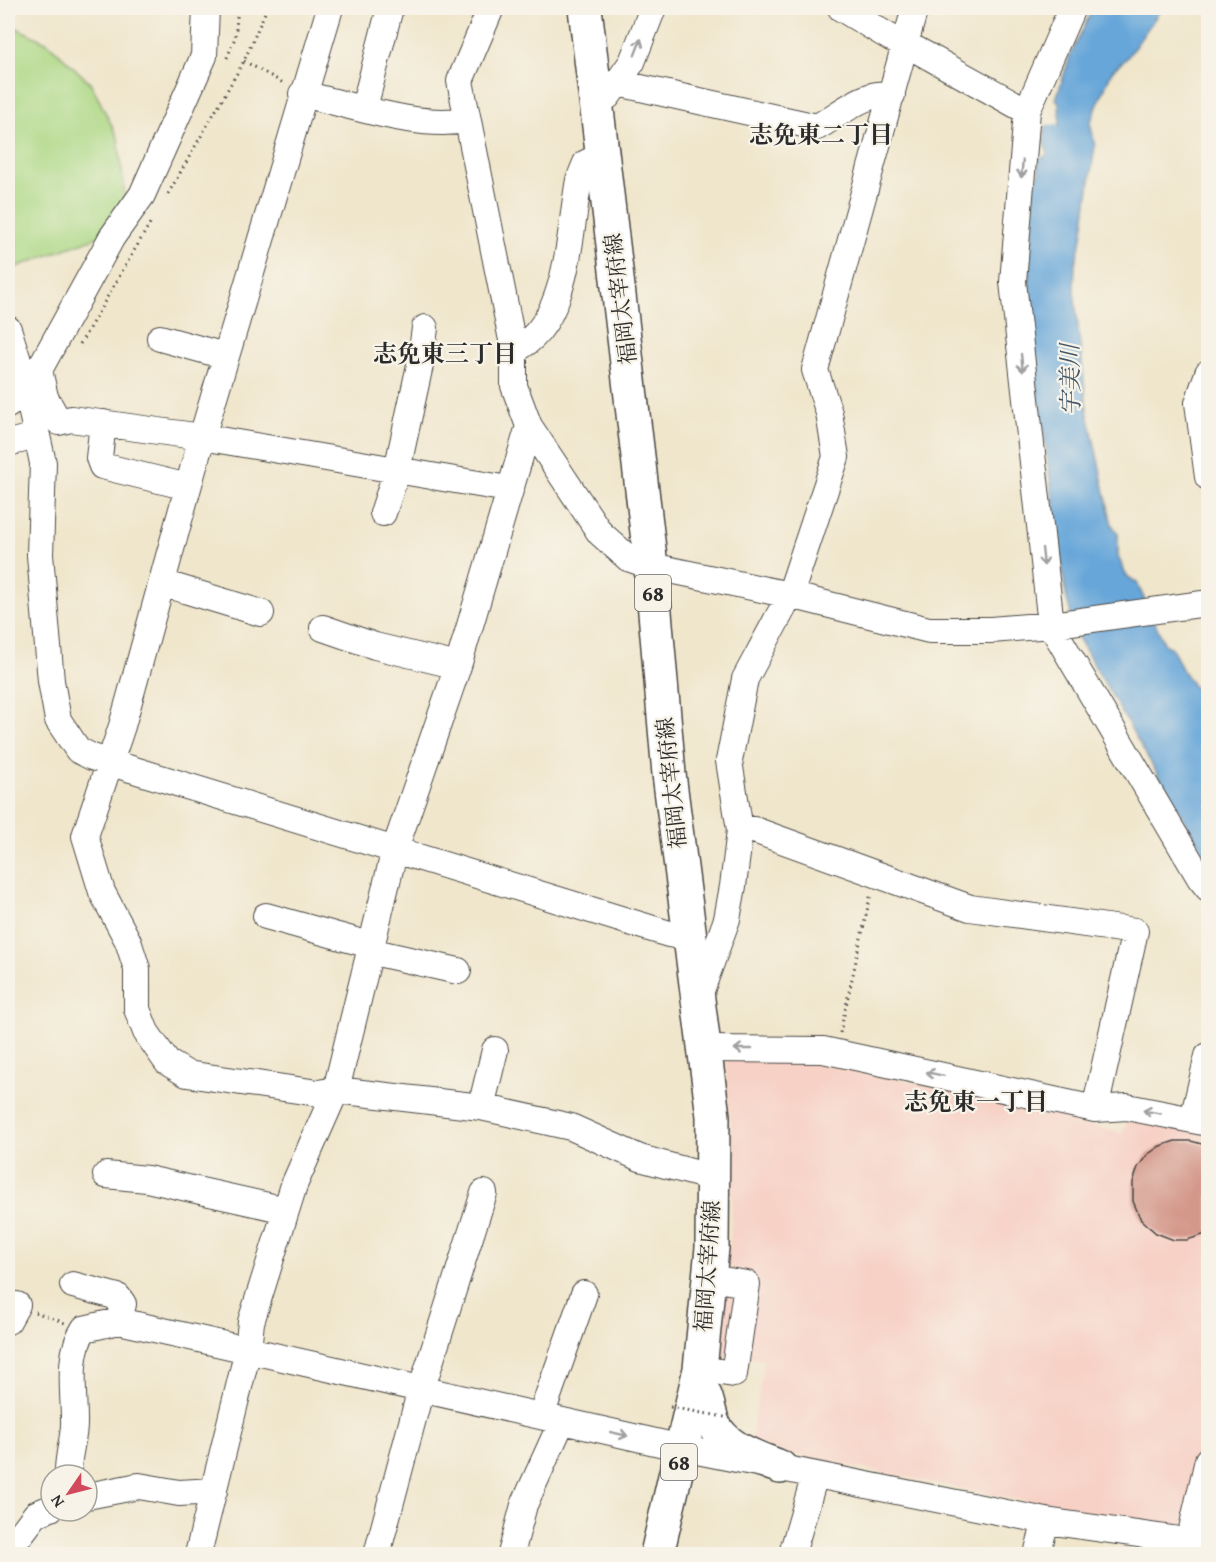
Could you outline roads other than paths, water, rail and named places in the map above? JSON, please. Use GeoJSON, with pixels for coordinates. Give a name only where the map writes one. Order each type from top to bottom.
{"type":"FeatureCollection","features":[{"type":"Feature","properties":{"kind":"main road","name":"福岡太宰府線"},"geometry":{"type":"LineString","coordinates":[[585,8],[651,566],[669,774],[713,1116],[710,1278],[698,1377],[657,1554]]}},
{"type":"Feature","properties":{"kind":"main road"},"geometry":{"type":"LineString","coordinates":[[698,1377],[714,1426],[734,1448],[780,1467]]}},
{"type":"Feature","properties":{"kind":"street"},"geometry":{"type":"LineString","coordinates":[[8,405],[32,378],[112,237],[142,195],[204,56],[206,8]]}},
{"type":"Feature","properties":{"kind":"street"},"geometry":{"type":"LineString","coordinates":[[330,8],[302,94],[225,356],[111,763],[85,836],[102,892],[128,941],[137,969],[138,1009],[146,1032],[167,1062],[187,1074],[318,1093],[336,1090],[481,1107],[571,1127],[640,1158],[712,1178]]}},
{"type":"Feature","properties":{"kind":"street"},"geometry":{"type":"LineString","coordinates":[[364,108],[390,8]]}},
{"type":"Feature","properties":{"kind":"street"},"geometry":{"type":"LineString","coordinates":[[491,8],[460,81],[514,350],[514,386],[529,426],[600,533],[628,558],[651,566],[789,595],[929,630],[991,630],[1051,625],[1197,604]]}},
{"type":"Feature","properties":{"kind":"street"},"geometry":{"type":"LineString","coordinates":[[597,111],[633,62],[653,8]]}},
{"type":"Feature","properties":{"kind":"street"},"geometry":{"type":"LineString","coordinates":[[841,8],[891,38],[906,44],[1027,111]]}},
{"type":"Feature","properties":{"kind":"street"},"geometry":{"type":"LineString","coordinates":[[699,997],[727,919],[740,830],[729,761],[735,720],[745,680],[789,595],[836,457],[829,413],[815,370],[915,8]]}},
{"type":"Feature","properties":{"kind":"street"},"geometry":{"type":"LineString","coordinates":[[1072,8],[1027,111],[1013,282],[1051,625],[1200,878],[1209,888]]}},
{"type":"Feature","properties":{"kind":"street"},"geometry":{"type":"LineString","coordinates":[[618,83],[817,127],[865,98],[880,92],[892,95]]}},
{"type":"Feature","properties":{"kind":"street"},"geometry":{"type":"LineString","coordinates":[[302,94],[425,122],[449,124],[467,120]]}},
{"type":"Feature","properties":{"kind":"street"},"geometry":{"type":"LineString","coordinates":[[514,350],[526,345],[544,323],[560,292],[579,180],[586,163],[603,155]]}},
{"type":"Feature","properties":{"kind":"street"},"geometry":{"type":"LineString","coordinates":[[8,328],[32,378],[59,422],[71,419],[202,437],[508,489]]}},
{"type":"Feature","properties":{"kind":"street"},"geometry":{"type":"LineString","coordinates":[[383,513],[397,470],[420,365],[425,328]]}},
{"type":"Feature","properties":{"kind":"street"},"geometry":{"type":"LineString","coordinates":[[160,338],[225,356]]}},
{"type":"Feature","properties":{"kind":"street"},"geometry":{"type":"LineString","coordinates":[[1208,373],[1198,403],[1208,464]]}},
{"type":"Feature","properties":{"kind":"street"},"geometry":{"type":"LineString","coordinates":[[32,378],[37,436],[43,463],[40,555],[51,681],[58,720],[78,750],[111,763],[669,934],[690,938]]}},
{"type":"Feature","properties":{"kind":"street"},"geometry":{"type":"LineString","coordinates":[[103,423],[99,458],[102,466],[188,487]]}},
{"type":"Feature","properties":{"kind":"street"},"geometry":{"type":"LineString","coordinates":[[198,1554],[248,1350],[251,1322],[294,1185],[336,1090],[395,849],[458,666],[508,489],[529,426]]}},
{"type":"Feature","properties":{"kind":"street"},"geometry":{"type":"LineString","coordinates":[[8,443],[37,436]]}},
{"type":"Feature","properties":{"kind":"street"},"geometry":{"type":"LineString","coordinates":[[162,583],[261,613]]}},
{"type":"Feature","properties":{"kind":"street"},"geometry":{"type":"LineString","coordinates":[[323,628],[375,646],[458,666]]}},
{"type":"Feature","properties":{"kind":"street"},"geometry":{"type":"LineString","coordinates":[[740,830],[754,830],[970,908],[1135,931],[1095,1109]]}},
{"type":"Feature","properties":{"kind":"street"},"geometry":{"type":"LineString","coordinates":[[266,916],[369,948],[458,971]]}},
{"type":"Feature","properties":{"kind":"street"},"geometry":{"type":"LineString","coordinates":[[704,1048],[824,1050],[1095,1109],[1127,1107],[1201,1121],[1209,1056]]}},
{"type":"Feature","properties":{"kind":"street"},"geometry":{"type":"LineString","coordinates":[[481,1107],[495,1050]]}},
{"type":"Feature","properties":{"kind":"street"},"geometry":{"type":"LineString","coordinates":[[106,1175],[147,1179],[286,1210]]}},
{"type":"Feature","properties":{"kind":"street"},"geometry":{"type":"LineString","coordinates":[[377,1554],[423,1390],[483,1193]]}},
{"type":"Feature","properties":{"kind":"street"},"geometry":{"type":"LineString","coordinates":[[698,1377],[734,1374],[747,1284],[710,1278]]}},
{"type":"Feature","properties":{"kind":"street"},"geometry":{"type":"LineString","coordinates":[[73,1285],[118,1297],[123,1304],[119,1321]]}},
{"type":"Feature","properties":{"kind":"street"},"geometry":{"type":"LineString","coordinates":[[511,1554],[524,1505],[552,1419],[584,1294]]}},
{"type":"Feature","properties":{"kind":"street"},"geometry":{"type":"LineString","coordinates":[[67,1463],[75,1420],[71,1389],[79,1337],[84,1329],[119,1321],[815,1476],[1046,1521],[1199,1543],[1209,1460]]}},
{"type":"Feature","properties":{"kind":"street"},"geometry":{"type":"LineString","coordinates":[[792,1554],[815,1476]]}},
{"type":"Feature","properties":{"kind":"street"},"geometry":{"type":"LineString","coordinates":[[99,1494],[139,1486],[179,1493],[214,1491]]}},
{"type":"Feature","properties":{"kind":"street"},"geometry":{"type":"LineString","coordinates":[[8,1551],[39,1513]]}},
{"type":"Feature","properties":{"kind":"street"},"geometry":{"type":"LineString","coordinates":[[1037,1554],[1046,1521]]}},
{"type":"Feature","properties":{"kind":"water","name":"宇美川"},"geometry":{"type":"Polygon","coordinates":[[[1093,8],[1162,8],[1127,58],[1112,71],[1090,123],[1095,145],[1082,238],[1075,263],[1074,290],[1087,409],[1112,525],[1118,534],[1118,556],[1126,575],[1137,583],[1165,645],[1172,648],[1183,671],[1208,708],[1208,861],[1076,634],[1066,595],[1040,404],[1037,399],[1029,333],[1032,328],[1029,285],[1033,188],[1039,174],[1038,158],[1043,158],[1048,153],[1044,144],[1046,126],[1060,125],[1059,102],[1056,99],[1070,56],[1093,8]]]}},
{"type":"Feature","properties":{"kind":"district","name":"志免東二丁目"},"geometry":{"type":"Point","coordinates":[821,134]}},
{"type":"Feature","properties":{"kind":"district","name":"志免東三丁目"},"geometry":{"type":"Point","coordinates":[445,353]}},
{"type":"Feature","properties":{"kind":"district","name":"志免東一丁目"},"geometry":{"type":"Point","coordinates":[976,1101]}}]}
